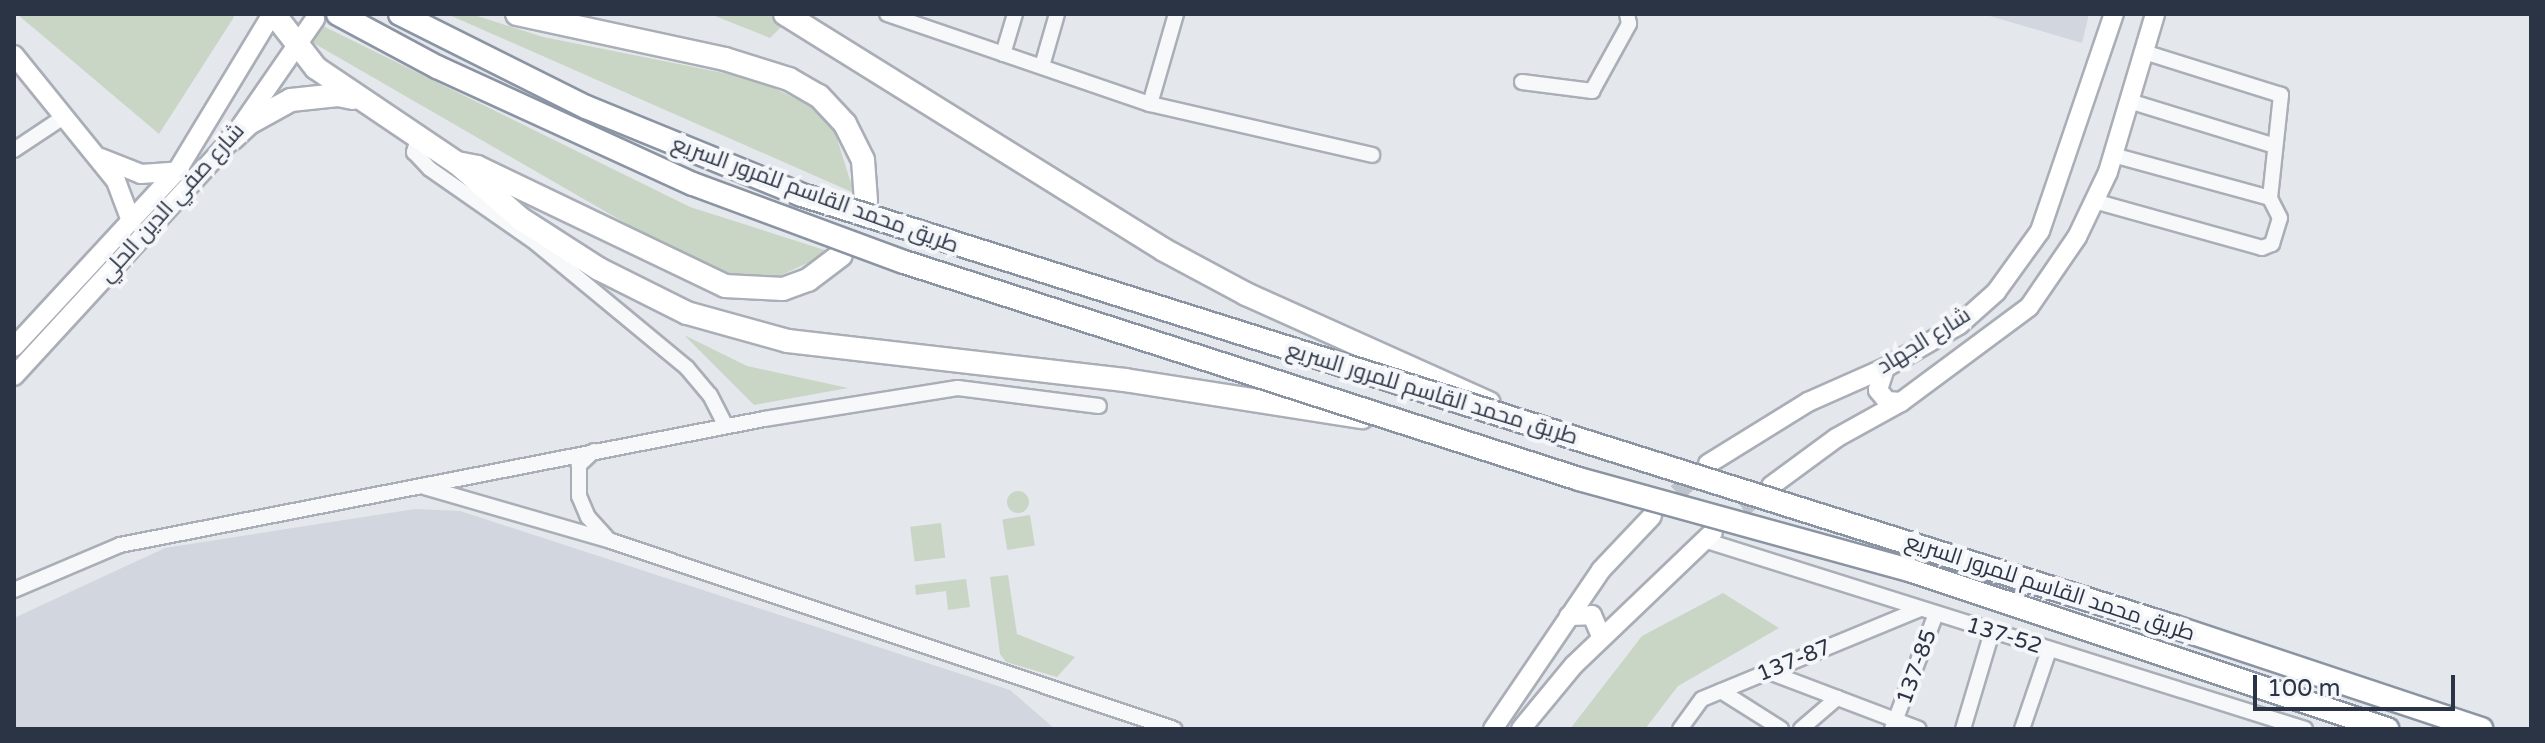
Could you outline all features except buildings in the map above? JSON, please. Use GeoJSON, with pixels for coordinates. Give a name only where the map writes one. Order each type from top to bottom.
{"type":"FeatureCollection","features":[{"type":"Feature","properties":{"kind":"highway"},"geometry":{"type":"LineString","coordinates":[[273,14],[297,49],[361,100],[457,163],[521,219],[599,269],[687,313],[788,341],[868,348],[1187,388],[1418,426]]}},
{"type":"Feature","properties":{"kind":"highway","name":"طريق محمد القاسم للمرور السريع"},"geometry":{"type":"LineString","coordinates":[[338,14],[563,127],[773,215],[904,262],[1579,479],[1912,571],[2387,729]]}},
{"type":"Feature","properties":{"kind":"highway","name":"طريق محمد القاسم للمرور السريع"},"geometry":{"type":"LineString","coordinates":[[400,14],[586,107],[802,195],[1538,426],[2481,729]]}},
{"type":"Feature","properties":{"kind":"highway"},"geometry":{"type":"LineString","coordinates":[[517,14],[659,43],[789,79],[819,96],[837,111],[856,143],[866,201]]}},
{"type":"Feature","properties":{"kind":"highway"},"geometry":{"type":"LineString","coordinates":[[785,14],[1009,156],[1246,294],[1538,426]]}},
{"type":"Feature","properties":{"kind":"highway"},"geometry":{"type":"LineString","coordinates":[[232,139],[249,123],[291,100],[338,95],[361,100]]}},
{"type":"Feature","properties":{"kind":"highway"},"geometry":{"type":"LineString","coordinates":[[457,163],[477,167],[725,286],[783,289],[808,280],[841,255]]}},
{"type":"Feature","properties":{"kind":"main road","name":"شارع صفي الدين الحلي"},"geometry":{"type":"LineString","coordinates":[[14,347],[177,171],[273,14]]}},
{"type":"Feature","properties":{"kind":"main road","name":"شارع الجهاد"},"geometry":{"type":"LineString","coordinates":[[1708,464],[1808,402],[1885,368],[1959,325],[1996,292],[2040,231],[2114,14]]}},
{"type":"Feature","properties":{"kind":"main road","name":"شارع الجهاد"},"geometry":{"type":"LineString","coordinates":[[1771,486],[1836,438],[1901,402],[2029,307],[2077,237],[2094,201],[2113,155],[2155,14]]}},
{"type":"Feature","properties":{"kind":"main road","name":"شارع صفي الدين الحلي"},"geometry":{"type":"LineString","coordinates":[[14,376],[232,139],[315,19]]}},
{"type":"Feature","properties":{"kind":"main road"},"geometry":{"type":"LineString","coordinates":[[14,55],[124,196],[131,221]]}},
{"type":"Feature","properties":{"kind":"main road"},"geometry":{"type":"LineString","coordinates":[[95,155],[141,174],[177,171],[232,139]]}},
{"type":"Feature","properties":{"kind":"main road"},"geometry":{"type":"LineString","coordinates":[[1885,368],[1878,390],[1887,401],[1901,402]]}},
{"type":"Feature","properties":{"kind":"main road"},"geometry":{"type":"LineString","coordinates":[[1493,729],[1601,570],[1652,516]]}},
{"type":"Feature","properties":{"kind":"main road"},"geometry":{"type":"LineString","coordinates":[[1521,729],[1550,690],[1708,536]]}},
{"type":"Feature","properties":{"kind":"main road"},"geometry":{"type":"LineString","coordinates":[[1569,616],[1592,615],[1602,638]]}},
{"type":"Feature","properties":{"kind":"street"},"geometry":{"type":"LineString","coordinates":[[1003,54],[1015,14]]}},
{"type":"Feature","properties":{"kind":"street"},"geometry":{"type":"LineString","coordinates":[[1042,66],[1057,14]]}},
{"type":"Feature","properties":{"kind":"street"},"geometry":{"type":"LineString","coordinates":[[1150,104],[1176,14]]}},
{"type":"Feature","properties":{"kind":"street"},"geometry":{"type":"LineString","coordinates":[[1522,82],[1592,91],[1629,24],[1627,14]]}},
{"type":"Feature","properties":{"kind":"street"},"geometry":{"type":"LineString","coordinates":[[896,16],[1150,104],[1372,155]]}},
{"type":"Feature","properties":{"kind":"street"},"geometry":{"type":"LineString","coordinates":[[2094,201],[2262,248],[2272,244],[2280,218],[2270,198],[2281,95],[2144,52]]}},
{"type":"Feature","properties":{"kind":"street"},"geometry":{"type":"LineString","coordinates":[[2129,101],[2275,146]]}},
{"type":"Feature","properties":{"kind":"street"},"geometry":{"type":"LineString","coordinates":[[14,150],[62,118]]}},
{"type":"Feature","properties":{"kind":"street"},"geometry":{"type":"LineString","coordinates":[[418,139],[414,152],[430,169],[536,243],[687,368],[710,395],[725,425]]}},
{"type":"Feature","properties":{"kind":"street"},"geometry":{"type":"LineString","coordinates":[[2113,155],[2270,198]]}},
{"type":"Feature","properties":{"kind":"street"},"geometry":{"type":"LineString","coordinates":[[14,590],[120,545],[725,425],[958,388],[1099,406]]}},
{"type":"Feature","properties":{"kind":"street"},"geometry":{"type":"LineString","coordinates":[[594,451],[579,465],[579,496],[588,517],[611,541]]}},
{"type":"Feature","properties":{"kind":"street"},"geometry":{"type":"LineString","coordinates":[[419,486],[611,541],[1174,729]]}},
{"type":"Feature","properties":{"kind":"street","name":"137-52"},"geometry":{"type":"LineString","coordinates":[[1708,536],[1920,609],[2305,729]]}},
{"type":"Feature","properties":{"kind":"street","name":"137-87"},"geometry":{"type":"LineString","coordinates":[[1680,729],[1702,699],[1920,609]]}},
{"type":"Feature","properties":{"kind":"street","name":"137-85"},"geometry":{"type":"LineString","coordinates":[[1895,725],[1936,614]]}},
{"type":"Feature","properties":{"kind":"street"},"geometry":{"type":"LineString","coordinates":[[1963,729],[1992,632]]}},
{"type":"Feature","properties":{"kind":"street"},"geometry":{"type":"LineString","coordinates":[[2022,729],[2049,650]]}},
{"type":"Feature","properties":{"kind":"street"},"geometry":{"type":"LineString","coordinates":[[1769,672],[1895,725],[1919,729]]}},
{"type":"Feature","properties":{"kind":"street"},"geometry":{"type":"LineString","coordinates":[[1721,691],[1781,729]]}},
{"type":"Feature","properties":{"kind":"street"},"geometry":{"type":"LineString","coordinates":[[1801,729],[1837,698]]}},
{"type":"Feature","properties":{"kind":"shaded area"},"geometry":{"type":"Polygon","coordinates":[[[1983,14],[2089,14],[2082,43],[1983,14]]]}},
{"type":"Feature","properties":{"kind":"shaded area"},"geometry":{"type":"Polygon","coordinates":[[[415,509],[460,511],[1010,690],[1055,729],[14,729],[14,618],[165,548],[415,509]]]}},
{"type":"Feature","properties":{"kind":"green space"},"geometry":{"type":"Polygon","coordinates":[[[17,14],[230,14],[234,17],[159,134],[17,14]]]}},
{"type":"Feature","properties":{"kind":"green space"},"geometry":{"type":"Polygon","coordinates":[[[447,14],[471,14],[543,37],[754,79],[808,104],[835,132],[854,193],[447,14]]]}},
{"type":"Feature","properties":{"kind":"green space"},"geometry":{"type":"Polygon","coordinates":[[[710,14],[770,14],[785,23],[770,38],[710,14]]]}},
{"type":"Feature","properties":{"kind":"green space"},"geometry":{"type":"Polygon","coordinates":[[[323,26],[690,207],[831,252],[773,279],[734,278],[679,254],[310,41],[323,26]]]}},
{"type":"Feature","properties":{"kind":"green space"},"geometry":{"type":"Polygon","coordinates":[[[684,335],[747,366],[848,388],[754,405],[684,335]]]}},
{"type":"Feature","properties":{"kind":"green space"},"geometry":{"type":"Polygon","coordinates":[[[1018,491],[1026,494],[1029,502],[1026,510],[1018,513],[1010,510],[1007,502],[1010,494],[1018,491]]]}},
{"type":"Feature","properties":{"kind":"green space"},"geometry":{"type":"Polygon","coordinates":[[[1030,515],[1035,546],[1007,550],[1002,519],[1030,515]]]}},
{"type":"Feature","properties":{"kind":"green space"},"geometry":{"type":"Polygon","coordinates":[[[941,523],[945,558],[914,562],[910,527],[941,523]]]}},
{"type":"Feature","properties":{"kind":"green space"},"geometry":{"type":"Polygon","coordinates":[[[1008,575],[1017,634],[1075,657],[1057,677],[1006,662],[1000,654],[990,577],[1008,575]]]}},
{"type":"Feature","properties":{"kind":"green space"},"geometry":{"type":"Polygon","coordinates":[[[966,579],[970,607],[948,610],[946,591],[916,595],[915,585],[966,579]]]}},
{"type":"Feature","properties":{"kind":"green space"},"geometry":{"type":"Polygon","coordinates":[[[1723,593],[1779,628],[1678,686],[1645,729],[1570,729],[1642,636],[1723,593]]]}},
{"type":"Feature","properties":{"kind":"tunnel"},"geometry":{"type":"LineString","coordinates":[[1657,511],[1703,469]]}},
{"type":"Feature","properties":{"kind":"tunnel"},"geometry":{"type":"LineString","coordinates":[[1721,525],[1767,489]]}}]}
